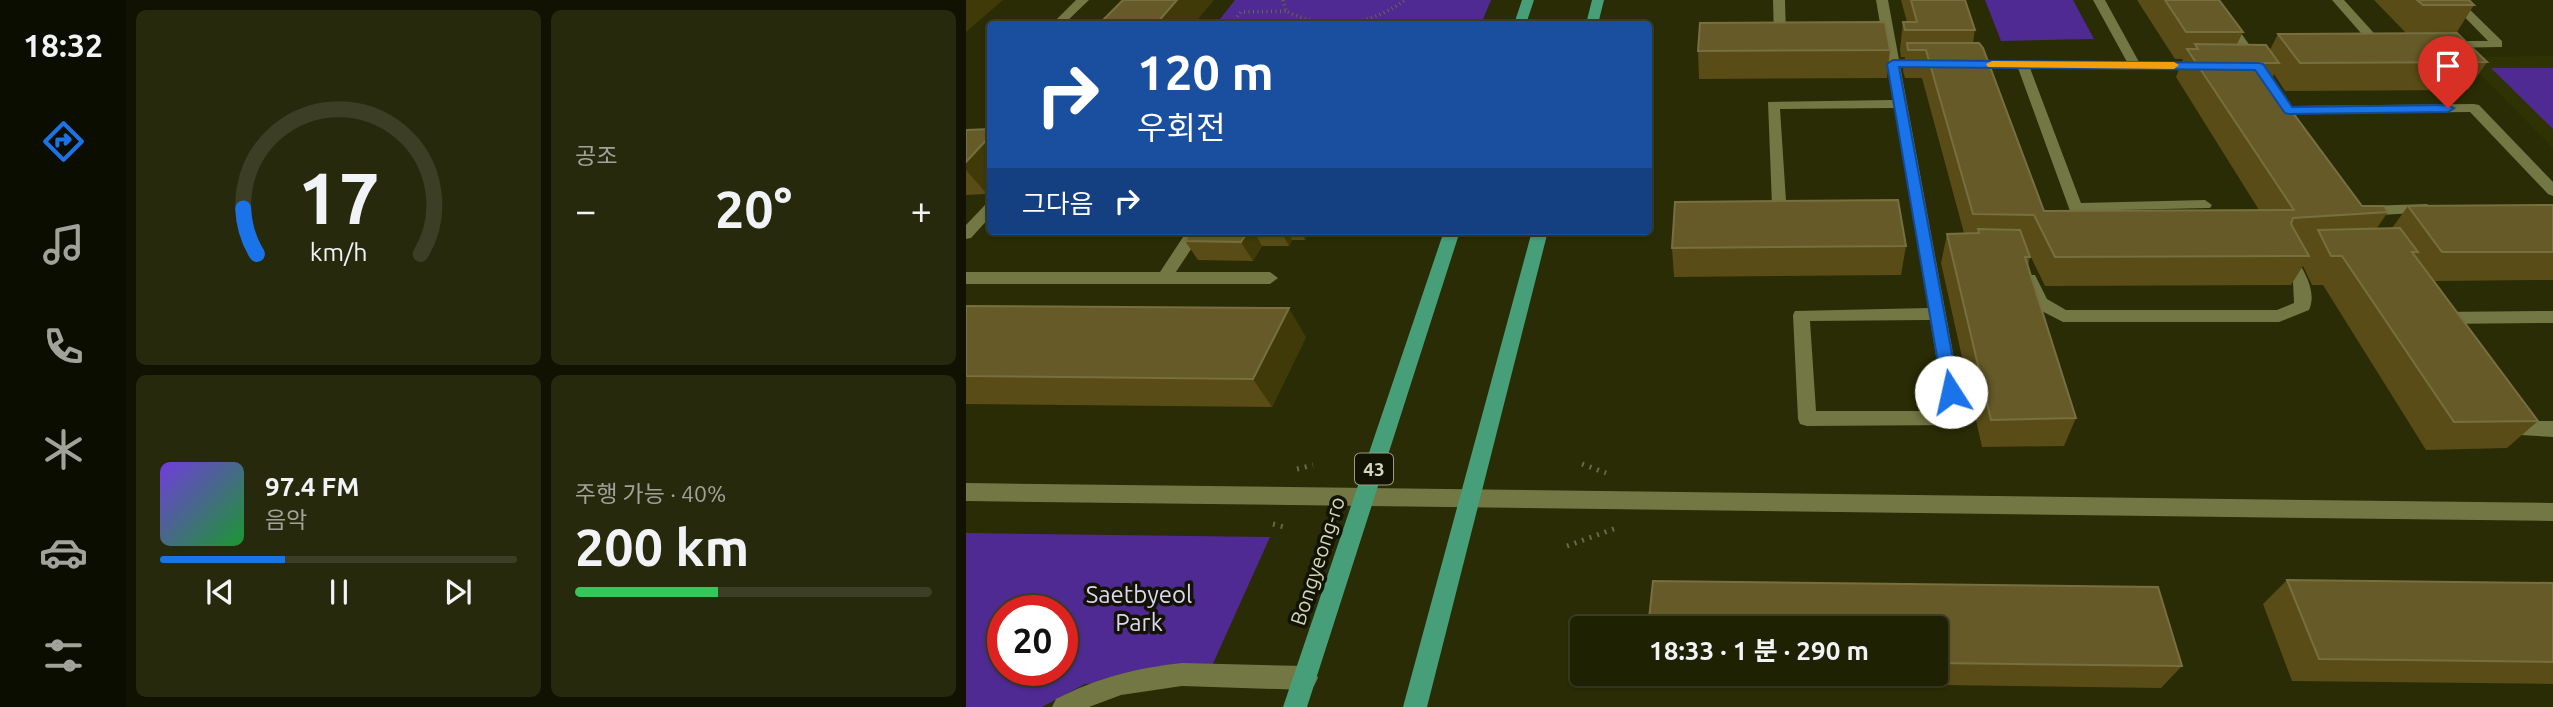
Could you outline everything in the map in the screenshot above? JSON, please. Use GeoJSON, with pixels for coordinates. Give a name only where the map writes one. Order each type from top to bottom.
{"type":"FeatureCollection","features":[{"type":"Feature","properties":{"kind":"main road"},"geometry":{"type":"LineString","coordinates":[[1521,21],[1528,0]]}},
{"type":"Feature","properties":{"kind":"main road"},"geometry":{"type":"LineString","coordinates":[[1593,21],[1598,0]]}},
{"type":"Feature","properties":{"kind":"main road","name":"Bongyeong-ro"},"geometry":{"type":"LineString","coordinates":[[1295,707],[1451,235]]}},
{"type":"Feature","properties":{"kind":"main road"},"geometry":{"type":"LineString","coordinates":[[1415,707],[1539,235]]}},
{"type":"Feature","properties":{"kind":"street"},"geometry":{"type":"LineString","coordinates":[[1061,21],[1083,0]]}},
{"type":"Feature","properties":{"kind":"street"},"geometry":{"type":"LineString","coordinates":[[1779,0],[1780,39],[1794,39]]}},
{"type":"Feature","properties":{"kind":"street"},"geometry":{"type":"LineString","coordinates":[[1882,0],[1882,39],[1900,64],[1900,104],[1912,209],[1933,250],[1937,314],[1955,418],[1807,419],[1801,315],[1937,314]]}},
{"type":"Feature","properties":{"kind":"street"},"geometry":{"type":"LineString","coordinates":[[2099,0],[2135,65]]}},
{"type":"Feature","properties":{"kind":"street"},"geometry":{"type":"LineString","coordinates":[[2213,0],[2251,46],[2257,70]]}},
{"type":"Feature","properties":{"kind":"street"},"geometry":{"type":"LineString","coordinates":[[2338,0],[2378,45]]}},
{"type":"Feature","properties":{"kind":"street"},"geometry":{"type":"LineString","coordinates":[[2432,45],[2498,44],[2454,0]]}},
{"type":"Feature","properties":{"kind":"street"},"geometry":{"type":"LineString","coordinates":[[1958,64],[2218,66]]}},
{"type":"Feature","properties":{"kind":"street"},"geometry":{"type":"LineString","coordinates":[[2023,65],[2075,208],[2205,205]]}},
{"type":"Feature","properties":{"kind":"street"},"geometry":{"type":"LineString","coordinates":[[1817,207],[1779,206],[1773,105],[1900,104]]}},
{"type":"Feature","properties":{"kind":"street"},"geometry":{"type":"LineString","coordinates":[[2289,110],[2474,108],[2553,191]]}},
{"type":"Feature","properties":{"kind":"street"},"geometry":{"type":"LineString","coordinates":[[2372,230],[2355,205],[2442,209]]}},
{"type":"Feature","properties":{"kind":"street"},"geometry":{"type":"LineString","coordinates":[[975,226],[987,212]]}},
{"type":"Feature","properties":{"kind":"street"},"geometry":{"type":"LineString","coordinates":[[1165,277],[1192,235]]}},
{"type":"Feature","properties":{"kind":"street"},"geometry":{"type":"LineString","coordinates":[[2023,263],[2040,303],[2063,316],[2279,317],[2303,306],[2301,282],[2284,252],[2309,251]]}},
{"type":"Feature","properties":{"kind":"street"},"geometry":{"type":"LineString","coordinates":[[966,278],[1270,278]]}},
{"type":"Feature","properties":{"kind":"street"},"geometry":{"type":"LineString","coordinates":[[2433,318],[2553,317]]}},
{"type":"Feature","properties":{"kind":"street"},"geometry":{"type":"LineString","coordinates":[[2502,418],[2510,429],[2553,429]]}},
{"type":"Feature","properties":{"kind":"street"},"geometry":{"type":"LineString","coordinates":[[966,492],[2553,512]]}},
{"type":"Feature","properties":{"kind":"street"},"geometry":{"type":"LineString","coordinates":[[1064,707],[1087,693],[1128,681],[1163,676],[1228,674],[1306,678]]}},
{"type":"Feature","properties":{"kind":"path"},"geometry":{"type":"LineString","coordinates":[[1283,0],[1286,11]]}},
{"type":"Feature","properties":{"kind":"path"},"geometry":{"type":"LineString","coordinates":[[1350,21],[1383,13],[1405,0]]}},
{"type":"Feature","properties":{"kind":"path"},"geometry":{"type":"LineString","coordinates":[[1234,21],[1241,12],[1286,11],[1297,19],[1313,21]]}},
{"type":"Feature","properties":{"kind":"shaded area"},"geometry":{"type":"Polygon","coordinates":[[[2553,56],[2553,148],[2463,57],[2553,56]]]}},
{"type":"Feature","properties":{"kind":"green space"},"geometry":{"type":"Polygon","coordinates":[[[1235,0],[1491,0],[1482,21],[1218,21],[1235,0]]]}},
{"type":"Feature","properties":{"kind":"green space"},"geometry":{"type":"Polygon","coordinates":[[[1985,0],[2073,0],[2094,39],[2001,41],[1985,0]]]}},
{"type":"Feature","properties":{"kind":"green space"},"geometry":{"type":"Polygon","coordinates":[[[2491,68],[2553,68],[2553,129],[2491,68]]]}},
{"type":"Feature","properties":{"kind":"green space","name":"Saetbyeol Park"},"geometry":{"type":"Polygon","coordinates":[[[966,533],[1270,537],[1206,679],[1085,684],[1042,707],[966,707],[966,533]]]}},
{"type":"Feature","properties":{"kind":"building"},"geometry":{"type":"Polygon","coordinates":[[[1123,0],[1177,0],[1159,21],[1102,21],[1123,0]]]}},
{"type":"Feature","properties":{"kind":"building"},"geometry":{"type":"Polygon","coordinates":[[[1911,0],[1965,0],[1975,30],[1905,30],[1903,22],[1917,22],[1911,0]]]}},
{"type":"Feature","properties":{"kind":"building"},"geometry":{"type":"Polygon","coordinates":[[[2165,0],[2219,0],[2243,32],[2186,32],[2165,0]]]}},
{"type":"Feature","properties":{"kind":"building"},"geometry":{"type":"Polygon","coordinates":[[[2417,0],[2469,0],[2474,5],[2423,5],[2417,0]]]}},
{"type":"Feature","properties":{"kind":"building"},"geometry":{"type":"Polygon","coordinates":[[[1885,22],[1890,50],[1698,51],[1700,23],[1885,22]]]}},
{"type":"Feature","properties":{"kind":"building"},"geometry":{"type":"Polygon","coordinates":[[[2457,33],[2487,62],[2300,63],[2278,34],[2457,33]]]}},
{"type":"Feature","properties":{"kind":"building"},"geometry":{"type":"Polygon","coordinates":[[[1907,43],[1979,43],[2044,211],[2294,210],[2187,49],[2198,49],[2195,44],[2266,45],[2279,63],[2256,63],[2362,206],[2384,206],[2388,212],[2293,218],[2291,224],[2309,256],[2055,257],[2034,215],[1973,214],[1926,50],[1908,50],[1907,43]]]}},
{"type":"Feature","properties":{"kind":"building"},"geometry":{"type":"Polygon","coordinates":[[[987,129],[987,139],[966,162],[966,130],[987,129]]]}},
{"type":"Feature","properties":{"kind":"building"},"geometry":{"type":"Polygon","coordinates":[[[1898,200],[1906,246],[1672,248],[1675,202],[1898,200]]]}},
{"type":"Feature","properties":{"kind":"building"},"geometry":{"type":"Polygon","coordinates":[[[2553,205],[2553,252],[2442,252],[2408,206],[2553,205]]]}},
{"type":"Feature","properties":{"kind":"building"},"geometry":{"type":"Polygon","coordinates":[[[2400,228],[2418,252],[2412,252],[2538,421],[2454,422],[2342,256],[2331,256],[2318,230],[2400,228]]]}},
{"type":"Feature","properties":{"kind":"building"},"geometry":{"type":"Polygon","coordinates":[[[1978,229],[2020,230],[2030,257],[2025,257],[2076,418],[1991,420],[1947,234],[1979,233],[1978,229]]]}},
{"type":"Feature","properties":{"kind":"building"},"geometry":{"type":"Polygon","coordinates":[[[1189,235],[1245,235],[1241,242],[1185,241],[1189,235]]]}},
{"type":"Feature","properties":{"kind":"building"},"geometry":{"type":"Polygon","coordinates":[[[966,306],[1289,308],[1253,379],[966,376],[966,306]]]}},
{"type":"Feature","properties":{"kind":"building"},"geometry":{"type":"Polygon","coordinates":[[[2287,580],[2553,583],[2553,662],[2319,659],[2287,580]]]}},
{"type":"Feature","properties":{"kind":"building"},"geometry":{"type":"Polygon","coordinates":[[[1653,581],[2158,587],[2182,666],[1948,663],[1948,616],[1649,616],[1653,581]]]}},
{"type":"Feature","properties":{"kind":"slow traffic"},"geometry":{"type":"LineString","coordinates":[[1992,64],[2174,65]]}},
{"type":"Feature","properties":{"kind":"route"},"geometry":{"type":"LineString","coordinates":[[1951,392],[1893,64],[2259,66],[2289,110],[2448,108]]}}]}
